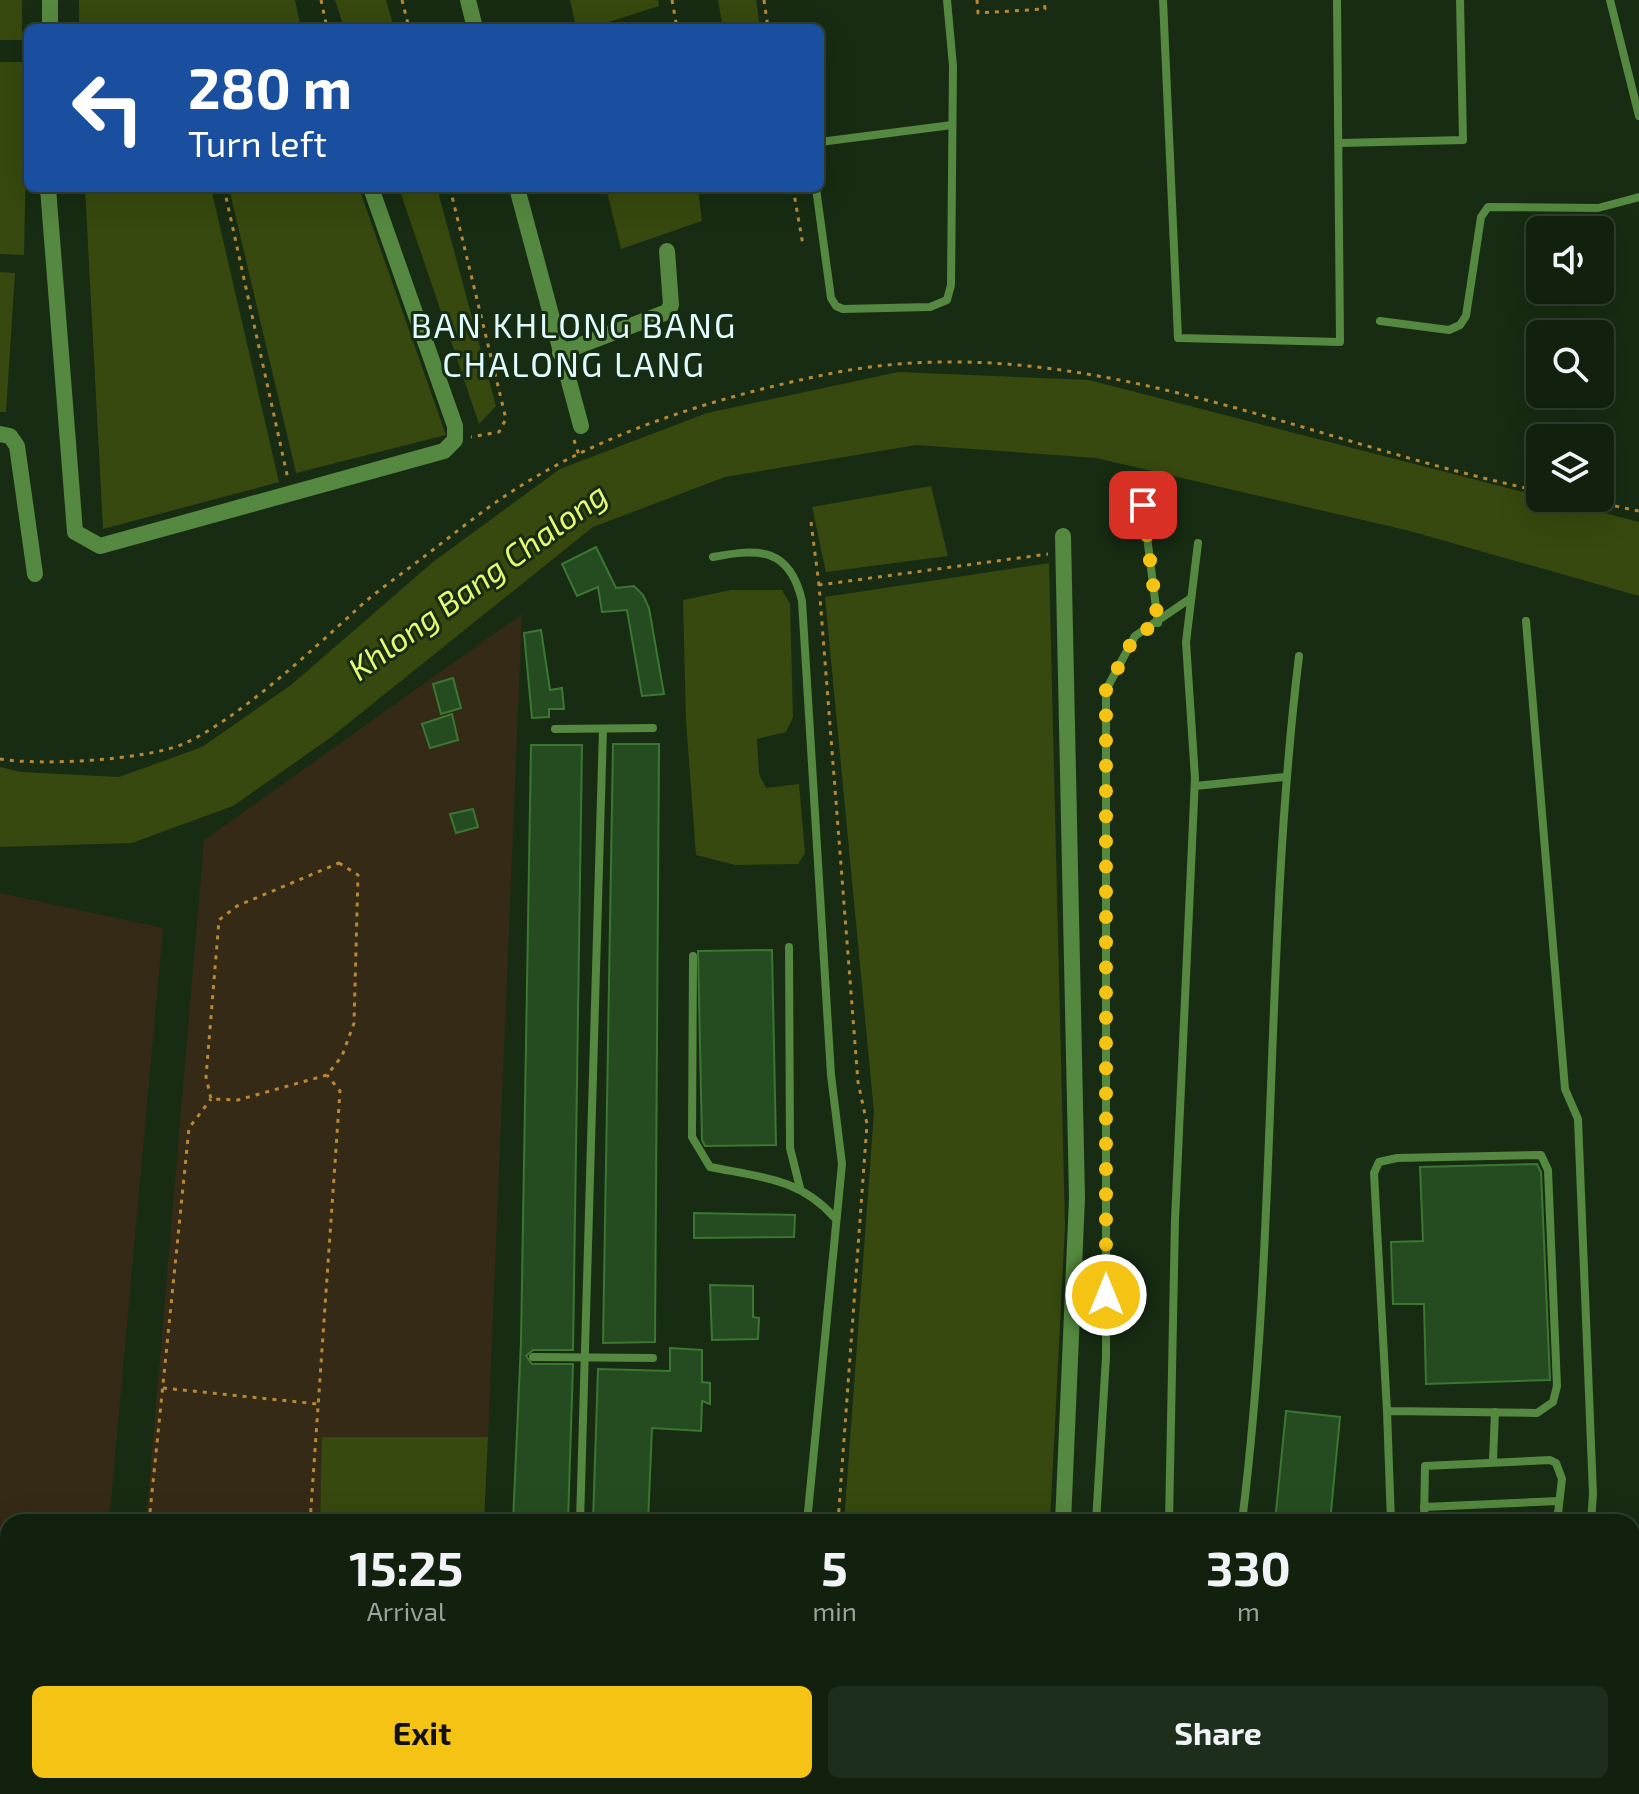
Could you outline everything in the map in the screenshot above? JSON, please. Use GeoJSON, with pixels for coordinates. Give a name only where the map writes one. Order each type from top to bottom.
{"type":"FeatureCollection","features":[{"type":"Feature","properties":{"kind":"street"},"geometry":{"type":"LineString","coordinates":[[50,0],[50,24]]}},
{"type":"Feature","properties":{"kind":"street"},"geometry":{"type":"LineString","coordinates":[[468,0],[474,24]]}},
{"type":"Feature","properties":{"kind":"street"},"geometry":{"type":"LineString","coordinates":[[48,192],[75,532],[100,546],[444,451],[455,440],[455,426],[372,192]]}},
{"type":"Feature","properties":{"kind":"street"},"geometry":{"type":"LineString","coordinates":[[518,192],[581,426]]}},
{"type":"Feature","properties":{"kind":"street"},"geometry":{"type":"LineString","coordinates":[[560,353],[667,312],[671,305],[667,251]]}},
{"type":"Feature","properties":{"kind":"street"},"geometry":{"type":"LineString","coordinates":[[0,434],[10,436],[17,446],[35,574]]}},
{"type":"Feature","properties":{"kind":"street"},"geometry":{"type":"LineString","coordinates":[[1063,536],[1077,1198],[1063,1514]]}},
{"type":"Feature","properties":{"kind":"lane"},"geometry":{"type":"LineString","coordinates":[[817,192],[831,298],[836,306],[843,309],[930,307],[947,300],[951,285],[953,66],[947,0]]}},
{"type":"Feature","properties":{"kind":"lane"},"geometry":{"type":"LineString","coordinates":[[1163,0],[1178,338],[1340,342],[1341,143],[1337,0]]}},
{"type":"Feature","properties":{"kind":"lane"},"geometry":{"type":"LineString","coordinates":[[1341,143],[1463,140],[1460,0]]}},
{"type":"Feature","properties":{"kind":"lane"},"geometry":{"type":"LineString","coordinates":[[1610,0],[1639,116]]}},
{"type":"Feature","properties":{"kind":"lane"},"geometry":{"type":"LineString","coordinates":[[824,141],[952,125]]}},
{"type":"Feature","properties":{"kind":"lane"},"geometry":{"type":"LineString","coordinates":[[1380,321],[1449,330],[1460,325],[1466,316],[1481,217],[1488,207],[1598,208],[1639,197]]}},
{"type":"Feature","properties":{"kind":"lane"},"geometry":{"type":"LineString","coordinates":[[1143,505],[1158,623]]}},
{"type":"Feature","properties":{"kind":"lane"},"geometry":{"type":"LineString","coordinates":[[1169,1514],[1175,1220],[1195,786],[1186,642],[1198,543]]}},
{"type":"Feature","properties":{"kind":"lane"},"geometry":{"type":"LineString","coordinates":[[713,557],[760,551],[774,557],[793,574],[802,601],[831,1075],[842,1164],[834,1217],[808,1514]]}},
{"type":"Feature","properties":{"kind":"lane"},"geometry":{"type":"LineString","coordinates":[[1096,1514],[1106,1357],[1106,690],[1135,636],[1191,598]]}},
{"type":"Feature","properties":{"kind":"lane"},"geometry":{"type":"LineString","coordinates":[[1526,621],[1565,1089],[1578,1119],[1592,1514]]}},
{"type":"Feature","properties":{"kind":"lane"},"geometry":{"type":"LineString","coordinates":[[1243,1514],[1257,1404],[1284,777],[1299,656]]}},
{"type":"Feature","properties":{"kind":"lane"},"geometry":{"type":"LineString","coordinates":[[555,729],[653,728]]}},
{"type":"Feature","properties":{"kind":"lane"},"geometry":{"type":"LineString","coordinates":[[580,1514],[603,729]]}},
{"type":"Feature","properties":{"kind":"lane"},"geometry":{"type":"LineString","coordinates":[[1195,786],[1284,777]]}},
{"type":"Feature","properties":{"kind":"lane"},"geometry":{"type":"LineString","coordinates":[[789,947],[790,1148],[800,1188]]}},
{"type":"Feature","properties":{"kind":"lane"},"geometry":{"type":"LineString","coordinates":[[693,956],[692,1137],[710,1167],[800,1188],[817,1198],[834,1217]]}},
{"type":"Feature","properties":{"kind":"lane"},"geometry":{"type":"LineString","coordinates":[[1387,1411],[1537,1413],[1553,1402],[1557,1386],[1548,1170],[1541,1155],[1528,1152],[1397,1158],[1379,1162],[1374,1173],[1391,1514]]}},
{"type":"Feature","properties":{"kind":"lane"},"geometry":{"type":"LineString","coordinates":[[533,1357],[653,1358]]}},
{"type":"Feature","properties":{"kind":"lane"},"geometry":{"type":"LineString","coordinates":[[1493,1460],[1495,1412]]}},
{"type":"Feature","properties":{"kind":"lane"},"geometry":{"type":"LineString","coordinates":[[1424,1514],[1425,1466],[1493,1460],[1556,1463],[1562,1479],[1558,1514]]}},
{"type":"Feature","properties":{"kind":"lane"},"geometry":{"type":"LineString","coordinates":[[1424,1507],[1559,1501]]}},
{"type":"Feature","properties":{"kind":"path"},"geometry":{"type":"LineString","coordinates":[[321,0],[326,24]]}},
{"type":"Feature","properties":{"kind":"path"},"geometry":{"type":"LineString","coordinates":[[402,0],[408,24]]}},
{"type":"Feature","properties":{"kind":"path"},"geometry":{"type":"LineString","coordinates":[[672,0],[676,24]]}},
{"type":"Feature","properties":{"kind":"path"},"geometry":{"type":"LineString","coordinates":[[764,0],[767,24]]}},
{"type":"Feature","properties":{"kind":"path"},"geometry":{"type":"LineString","coordinates":[[977,0],[978,13],[1045,9],[1044,0]]}},
{"type":"Feature","properties":{"kind":"path"},"geometry":{"type":"LineString","coordinates":[[225,192],[292,494]]}},
{"type":"Feature","properties":{"kind":"path"},"geometry":{"type":"LineString","coordinates":[[451,192],[506,419],[499,432],[455,440]]}},
{"type":"Feature","properties":{"kind":"path"},"geometry":{"type":"LineString","coordinates":[[794,192],[803,245]]}},
{"type":"Feature","properties":{"kind":"path"},"geometry":{"type":"LineString","coordinates":[[0,759],[137,755],[187,742],[210,729],[323,642],[358,608],[523,484],[613,439],[686,410],[830,374],[947,360],[1091,372],[1309,427],[1480,478],[1526,488]]}},
{"type":"Feature","properties":{"kind":"path"},"geometry":{"type":"LineString","coordinates":[[1614,506],[1639,511]]}},
{"type":"Feature","properties":{"kind":"path"},"geometry":{"type":"LineString","coordinates":[[811,522],[819,585],[858,1082],[867,1124],[839,1514]]}},
{"type":"Feature","properties":{"kind":"path"},"geometry":{"type":"LineString","coordinates":[[819,585],[1049,554]]}},
{"type":"Feature","properties":{"kind":"path"},"geometry":{"type":"LineString","coordinates":[[150,1514],[189,1128],[211,1099],[206,1077],[219,920],[237,906],[339,863],[358,875],[354,1023],[342,1056],[327,1075],[238,1100],[211,1099]]}},
{"type":"Feature","properties":{"kind":"path"},"geometry":{"type":"LineString","coordinates":[[311,1514],[340,1091],[327,1075]]}},
{"type":"Feature","properties":{"kind":"path"},"geometry":{"type":"LineString","coordinates":[[163,1388],[318,1404]]}},
{"type":"Feature","properties":{"kind":"shaded area"},"geometry":{"type":"Polygon","coordinates":[[[522,614],[488,1437],[323,1437],[320,1514],[147,1514],[204,840],[522,614]]]}},
{"type":"Feature","properties":{"kind":"shaded area"},"geometry":{"type":"Polygon","coordinates":[[[0,893],[163,928],[110,1514],[0,1514],[0,893]]]}},
{"type":"Feature","properties":{"kind":"water"},"geometry":{"type":"Polygon","coordinates":[[[0,0],[22,0],[22,40],[0,40],[0,0]]]}},
{"type":"Feature","properties":{"kind":"water"},"geometry":{"type":"Polygon","coordinates":[[[79,0],[295,0],[300,24],[79,24],[79,0]]]}},
{"type":"Feature","properties":{"kind":"water"},"geometry":{"type":"Polygon","coordinates":[[[335,0],[386,0],[393,24],[343,24],[335,0]]]}},
{"type":"Feature","properties":{"kind":"water"},"geometry":{"type":"Polygon","coordinates":[[[570,0],[658,0],[659,6],[603,24],[575,24],[570,0]]]}},
{"type":"Feature","properties":{"kind":"water"},"geometry":{"type":"Polygon","coordinates":[[[718,0],[756,0],[759,24],[722,24],[718,0]]]}},
{"type":"Feature","properties":{"kind":"water"},"geometry":{"type":"Polygon","coordinates":[[[0,62],[24,62],[24,255],[0,254],[0,62]]]}},
{"type":"Feature","properties":{"kind":"water"},"geometry":{"type":"Polygon","coordinates":[[[85,192],[212,192],[279,482],[103,529],[85,192]]]}},
{"type":"Feature","properties":{"kind":"water"},"geometry":{"type":"Polygon","coordinates":[[[230,192],[360,192],[446,435],[296,473],[230,192]]]}},
{"type":"Feature","properties":{"kind":"water"},"geometry":{"type":"Polygon","coordinates":[[[400,192],[438,192],[496,406],[479,424],[400,192]]]}},
{"type":"Feature","properties":{"kind":"water"},"geometry":{"type":"Polygon","coordinates":[[[607,192],[698,192],[702,221],[621,249],[607,192]]]}},
{"type":"Feature","properties":{"kind":"water"},"geometry":{"type":"Polygon","coordinates":[[[0,272],[15,273],[6,412],[0,412],[0,272]]]}},
{"type":"Feature","properties":{"kind":"water","name":"Khlong Bang Chalong"},"geometry":{"type":"Polygon","coordinates":[[[898,372],[1089,380],[1526,493],[1526,512],[1600,512],[1639,522],[1639,596],[1410,531],[1096,458],[916,445],[725,477],[593,527],[330,738],[233,806],[132,843],[0,847],[0,767],[21,772],[119,777],[202,747],[291,685],[433,562],[560,469],[707,413],[898,372]]]}},
{"type":"Feature","properties":{"kind":"water"},"geometry":{"type":"Polygon","coordinates":[[[931,486],[948,556],[826,572],[812,507],[931,486]]]}},
{"type":"Feature","properties":{"kind":"water"},"geometry":{"type":"Polygon","coordinates":[[[1049,563],[1065,1226],[1050,1514],[845,1514],[874,1112],[825,597],[1049,563]]]}},
{"type":"Feature","properties":{"kind":"water"},"geometry":{"type":"Polygon","coordinates":[[[731,590],[782,590],[790,604],[793,717],[786,732],[757,739],[759,774],[766,788],[799,784],[805,853],[798,864],[735,865],[696,855],[686,721],[683,600],[731,590]]]}},
{"type":"Feature","properties":{"kind":"water"},"geometry":{"type":"Polygon","coordinates":[[[322,1437],[488,1437],[484,1514],[320,1514],[322,1437]]]}},
{"type":"Feature","properties":{"kind":"building"},"geometry":{"type":"Polygon","coordinates":[[[596,547],[616,588],[634,586],[643,595],[649,608],[664,694],[642,696],[627,610],[602,612],[598,587],[577,596],[562,564],[596,547]]]}},
{"type":"Feature","properties":{"kind":"building"},"geometry":{"type":"Polygon","coordinates":[[[541,630],[550,690],[562,688],[564,709],[549,709],[549,717],[532,718],[524,633],[541,630]]]}},
{"type":"Feature","properties":{"kind":"building"},"geometry":{"type":"Polygon","coordinates":[[[453,678],[461,708],[441,714],[433,684],[453,678]]]}},
{"type":"Feature","properties":{"kind":"building"},"geometry":{"type":"Polygon","coordinates":[[[452,714],[458,740],[430,748],[422,724],[452,714]]]}},
{"type":"Feature","properties":{"kind":"building"},"geometry":{"type":"Polygon","coordinates":[[[613,744],[659,744],[655,1342],[603,1343],[613,744]]]}},
{"type":"Feature","properties":{"kind":"building"},"geometry":{"type":"Polygon","coordinates":[[[531,745],[582,745],[573,1350],[533,1350],[526,1356],[532,1364],[573,1364],[568,1514],[513,1514],[521,1342],[531,745]]]}},
{"type":"Feature","properties":{"kind":"building"},"geometry":{"type":"Polygon","coordinates":[[[473,809],[478,827],[456,833],[450,814],[473,809]]]}},
{"type":"Feature","properties":{"kind":"building"},"geometry":{"type":"Polygon","coordinates":[[[772,950],[776,1145],[705,1146],[702,1140],[698,951],[772,950]]]}},
{"type":"Feature","properties":{"kind":"building"},"geometry":{"type":"Polygon","coordinates":[[[1537,1164],[1541,1172],[1550,1380],[1426,1384],[1424,1304],[1393,1304],[1391,1242],[1423,1241],[1420,1167],[1537,1164]]]}},
{"type":"Feature","properties":{"kind":"building"},"geometry":{"type":"Polygon","coordinates":[[[694,1213],[795,1215],[794,1237],[694,1238],[694,1213]]]}},
{"type":"Feature","properties":{"kind":"building"},"geometry":{"type":"Polygon","coordinates":[[[710,1285],[753,1286],[753,1317],[759,1318],[758,1339],[712,1340],[710,1285]]]}},
{"type":"Feature","properties":{"kind":"building"},"geometry":{"type":"Polygon","coordinates":[[[670,1348],[702,1350],[702,1382],[710,1383],[710,1404],[702,1401],[701,1431],[652,1428],[648,1514],[593,1514],[598,1369],[670,1371],[670,1348]]]}},
{"type":"Feature","properties":{"kind":"building"},"geometry":{"type":"Polygon","coordinates":[[[1286,1411],[1340,1417],[1331,1514],[1276,1514],[1286,1411]]]}},
{"type":"Feature","properties":{"kind":"district","name":"BAN KHLONG BANG CHALONG LANG"},"geometry":{"type":"Point","coordinates":[574,346]}},
{"type":"Feature","properties":{"kind":"route"},"geometry":{"type":"LineString","coordinates":[[1106,1295],[1106,690],[1135,636],[1158,623],[1143,505]]}}]}
